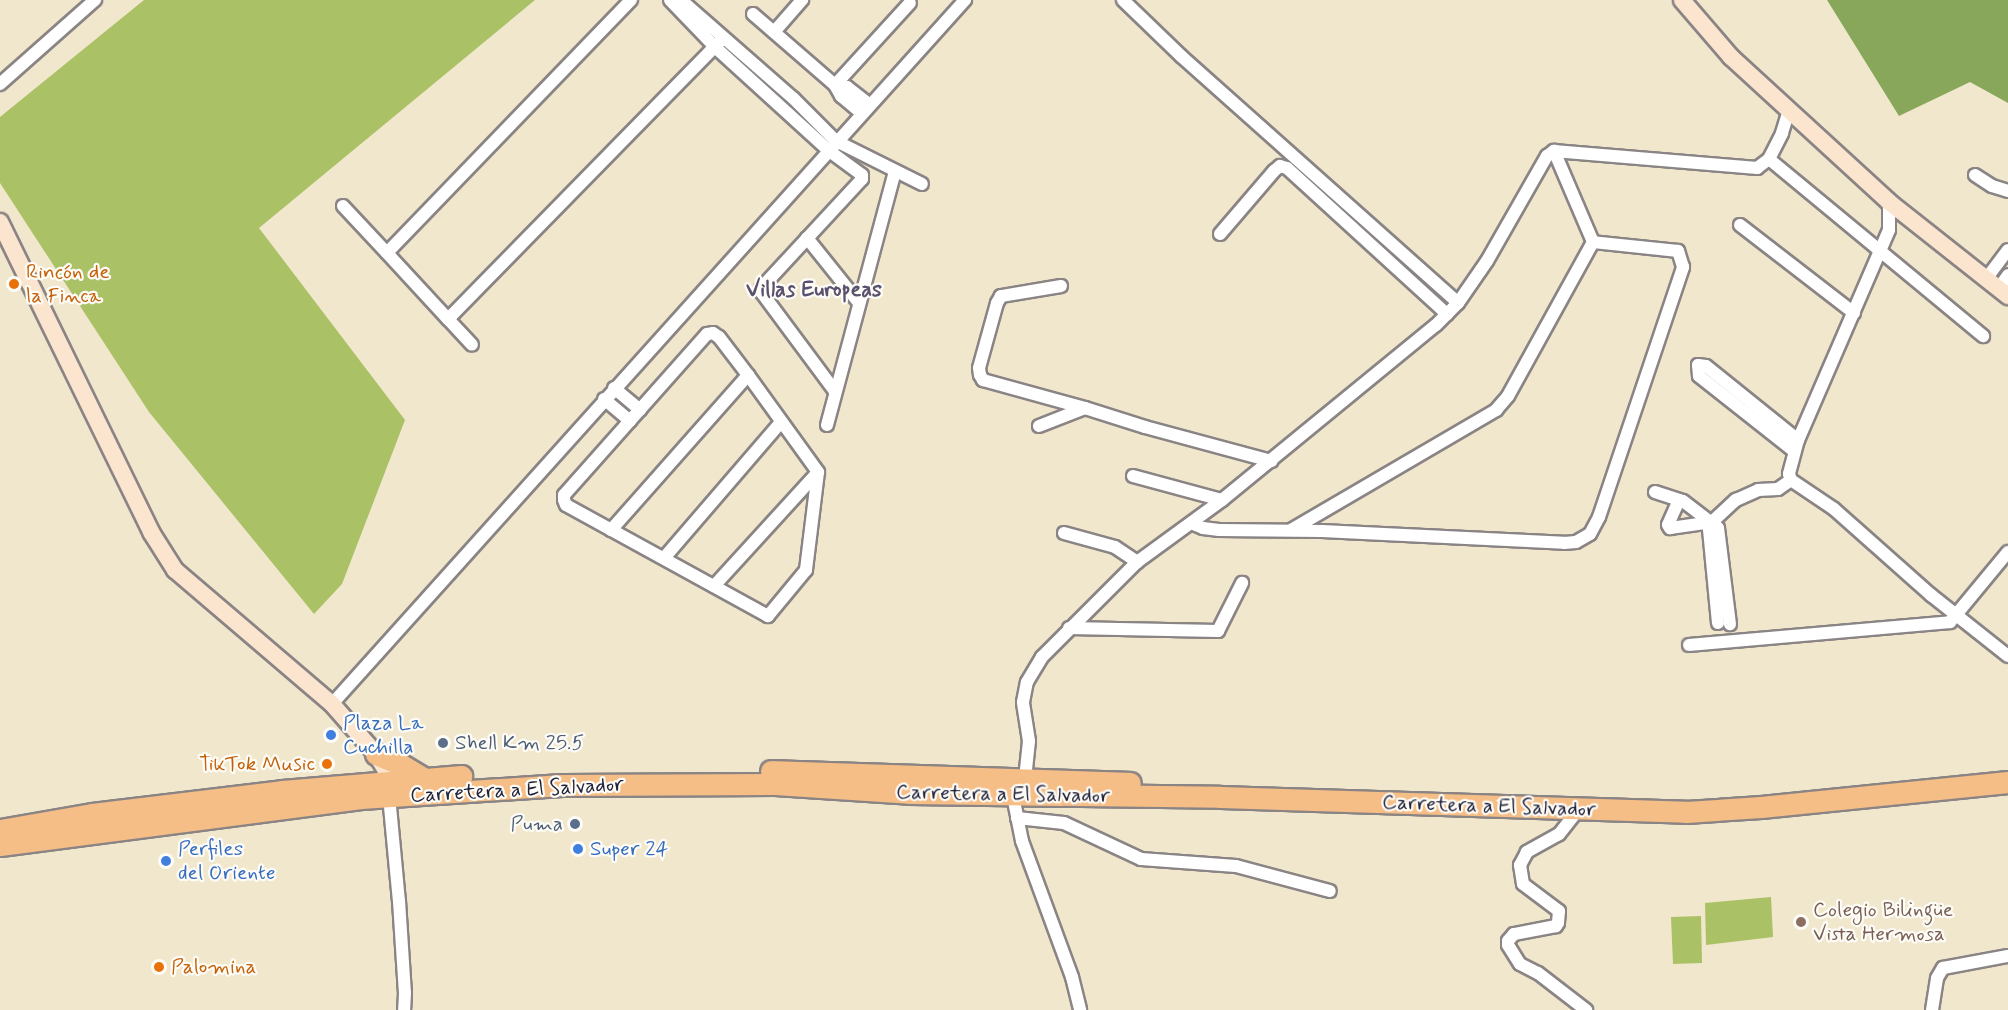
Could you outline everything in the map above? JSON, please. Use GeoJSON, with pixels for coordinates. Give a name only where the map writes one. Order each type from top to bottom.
{"type":"FeatureCollection","features":[{"type":"Feature","properties":{"kind":"highway"},"geometry":{"type":"LineString","coordinates":[[378,757],[400,764],[423,778]]}},
{"type":"Feature","properties":{"kind":"highway"},"geometry":{"type":"LineString","coordinates":[[378,757],[386,786]]}},
{"type":"Feature","properties":{"kind":"highway","name":"Carretera a El Salvador"},"geometry":{"type":"LineString","coordinates":[[0,845],[250,811],[423,778],[653,770],[986,776],[1671,800],[1813,790],[2008,769]]}},
{"type":"Feature","properties":{"kind":"highway"},"geometry":{"type":"LineString","coordinates":[[901,792],[898,780],[960,782],[986,776]]}},
{"type":"Feature","properties":{"kind":"highway","name":"Carretera a El Salvador"},"geometry":{"type":"LineString","coordinates":[[0,830],[92,814],[179,804],[386,786],[775,784],[1013,796],[1220,797],[1578,810],[1722,811],[2008,782]]}},
{"type":"Feature","properties":{"kind":"highway"},"geometry":{"type":"LineString","coordinates":[[112,831],[109,822],[111,819],[163,810],[179,804]]}},
{"type":"Feature","properties":{"kind":"main road"},"geometry":{"type":"LineString","coordinates":[[1682,0],[1731,57],[1889,202],[1997,288]]}},
{"type":"Feature","properties":{"kind":"main road"},"geometry":{"type":"LineString","coordinates":[[0,222],[147,523],[171,563],[193,586],[332,704],[378,757]]}},
{"type":"Feature","properties":{"kind":"street"},"geometry":{"type":"LineString","coordinates":[[0,84],[94,0]]}},
{"type":"Feature","properties":{"kind":"street"},"geometry":{"type":"LineString","coordinates":[[387,253],[631,0]]}},
{"type":"Feature","properties":{"kind":"street"},"geometry":{"type":"LineString","coordinates":[[670,0],[766,84],[793,98],[832,146],[860,171],[862,179],[764,282],[762,291],[834,390]]}},
{"type":"Feature","properties":{"kind":"street"},"geometry":{"type":"LineString","coordinates":[[681,0],[719,42]]}},
{"type":"Feature","properties":{"kind":"street"},"geometry":{"type":"LineString","coordinates":[[774,32],[802,0]]}},
{"type":"Feature","properties":{"kind":"street"},"geometry":{"type":"LineString","coordinates":[[332,704],[965,0]]}},
{"type":"Feature","properties":{"kind":"street"},"geometry":{"type":"LineString","coordinates":[[1123,0],[1181,56],[1458,303]]}},
{"type":"Feature","properties":{"kind":"street"},"geometry":{"type":"LineString","coordinates":[[835,85],[910,3]]}},
{"type":"Feature","properties":{"kind":"street"},"geometry":{"type":"LineString","coordinates":[[753,14],[835,85],[848,87],[865,109]]}},
{"type":"Feature","properties":{"kind":"street"},"geometry":{"type":"LineString","coordinates":[[448,319],[719,42]]}},
{"type":"Feature","properties":{"kind":"street"},"geometry":{"type":"LineString","coordinates":[[1025,779],[1029,741],[1023,702],[1027,682],[1042,657],[1137,562],[1271,461],[1447,314],[1458,303],[1487,261],[1541,162],[1554,151],[1757,168],[1769,159],[1782,133],[1789,110]]}},
{"type":"Feature","properties":{"kind":"street"},"geometry":{"type":"LineString","coordinates":[[832,146],[861,156],[922,184]]}},
{"type":"Feature","properties":{"kind":"street"},"geometry":{"type":"LineString","coordinates":[[1554,151],[1593,242]]}},
{"type":"Feature","properties":{"kind":"street"},"geometry":{"type":"LineString","coordinates":[[854,168],[861,156]]}},
{"type":"Feature","properties":{"kind":"street"},"geometry":{"type":"LineString","coordinates":[[1769,159],[1983,336]]}},
{"type":"Feature","properties":{"kind":"street"},"geometry":{"type":"LineString","coordinates":[[1220,234],[1274,171],[1280,166],[1287,168],[1447,314]]}},
{"type":"Feature","properties":{"kind":"street"},"geometry":{"type":"LineString","coordinates":[[827,425],[834,390],[895,171]]}},
{"type":"Feature","properties":{"kind":"street"},"geometry":{"type":"LineString","coordinates":[[1975,175],[1992,186],[2008,191]]}},
{"type":"Feature","properties":{"kind":"street"},"geometry":{"type":"LineString","coordinates":[[1889,202],[1890,220],[1880,253],[1796,445],[1789,474],[1791,480],[1834,509],[2008,656]]}},
{"type":"Feature","properties":{"kind":"street"},"geometry":{"type":"LineString","coordinates":[[343,206],[472,345]]}},
{"type":"Feature","properties":{"kind":"street"},"geometry":{"type":"LineString","coordinates":[[1740,225],[1854,313]]}},
{"type":"Feature","properties":{"kind":"street"},"geometry":{"type":"LineString","coordinates":[[807,238],[859,303]]}},
{"type":"Feature","properties":{"kind":"street"},"geometry":{"type":"LineString","coordinates":[[1191,523],[1203,528],[1218,530],[1290,530],[1564,543],[1576,542],[1590,534],[1603,505],[1683,267],[1678,251],[1593,242]]}},
{"type":"Feature","properties":{"kind":"street"},"geometry":{"type":"LineString","coordinates":[[1290,530],[1496,410],[1508,396],[1593,242]]}},
{"type":"Feature","properties":{"kind":"street"},"geometry":{"type":"LineString","coordinates":[[1997,288],[2008,250]]}},
{"type":"Feature","properties":{"kind":"street"},"geometry":{"type":"LineString","coordinates":[[1997,288],[2008,274]]}},
{"type":"Feature","properties":{"kind":"street"},"geometry":{"type":"LineString","coordinates":[[1061,286],[1001,296],[979,368],[983,380],[1271,461]]}},
{"type":"Feature","properties":{"kind":"street"},"geometry":{"type":"LineString","coordinates":[[713,333],[719,337],[748,375],[818,472],[806,570],[768,616],[762,615],[566,505],[564,495],[640,410],[707,334],[713,333]]}},
{"type":"Feature","properties":{"kind":"street"},"geometry":{"type":"LineString","coordinates":[[1704,364],[1796,445],[1699,376],[1696,373],[1698,365],[1704,364]]}},
{"type":"Feature","properties":{"kind":"street"},"geometry":{"type":"LineString","coordinates":[[611,530],[748,375]]}},
{"type":"Feature","properties":{"kind":"street"},"geometry":{"type":"LineString","coordinates":[[614,388],[640,410]]}},
{"type":"Feature","properties":{"kind":"street"},"geometry":{"type":"LineString","coordinates":[[604,399],[630,421]]}},
{"type":"Feature","properties":{"kind":"street"},"geometry":{"type":"LineString","coordinates":[[1039,426],[1085,408]]}},
{"type":"Feature","properties":{"kind":"street"},"geometry":{"type":"LineString","coordinates":[[664,558],[781,422]]}},
{"type":"Feature","properties":{"kind":"street"},"geometry":{"type":"LineString","coordinates":[[714,586],[818,472]]}},
{"type":"Feature","properties":{"kind":"street"},"geometry":{"type":"LineString","coordinates":[[1133,476],[1222,500]]}},
{"type":"Feature","properties":{"kind":"street"},"geometry":{"type":"LineString","coordinates":[[1724,623],[1719,577],[1709,529],[1712,522],[1736,500],[1758,490],[1778,489],[1791,480]]}},
{"type":"Feature","properties":{"kind":"street"},"geometry":{"type":"LineString","coordinates":[[1655,492],[1679,500],[1712,522]]}},
{"type":"Feature","properties":{"kind":"street"},"geometry":{"type":"LineString","coordinates":[[1679,500],[1668,525],[1670,528],[1712,522]]}},
{"type":"Feature","properties":{"kind":"street"},"geometry":{"type":"LineString","coordinates":[[1064,533],[1115,547],[1137,562]]}},
{"type":"Feature","properties":{"kind":"street"},"geometry":{"type":"LineString","coordinates":[[1689,645],[1939,625],[1950,622],[2008,552]]}},
{"type":"Feature","properties":{"kind":"street"},"geometry":{"type":"LineString","coordinates":[[1069,628],[1218,631],[1242,583]]}},
{"type":"Feature","properties":{"kind":"street"},"geometry":{"type":"LineString","coordinates":[[386,786],[399,901],[404,1010]]}},
{"type":"Feature","properties":{"kind":"street"},"geometry":{"type":"LineString","coordinates":[[1013,796],[1022,842],[1072,977],[1080,1010]]}},
{"type":"Feature","properties":{"kind":"street"},"geometry":{"type":"LineString","coordinates":[[1578,810],[1559,834],[1527,852],[1520,865],[1523,884],[1559,911],[1558,923],[1514,934],[1508,945],[1520,964],[1538,973],[1586,1010]]}},
{"type":"Feature","properties":{"kind":"street"},"geometry":{"type":"LineString","coordinates":[[1017,818],[1064,823],[1141,859],[1236,866],[1330,891]]}},
{"type":"Feature","properties":{"kind":"street"},"geometry":{"type":"LineString","coordinates":[[1932,1010],[1937,978],[1943,968],[2008,956]]}},
{"type":"Feature","properties":{"kind":"green space"},"geometry":{"type":"Polygon","coordinates":[[[144,0],[535,0],[259,228],[405,420],[342,584],[314,614],[149,412],[0,183],[0,117],[144,0]]]}},
{"type":"Feature","properties":{"kind":"green space"},"geometry":{"type":"Polygon","coordinates":[[[1827,0],[2008,0],[2008,103],[1970,82],[1899,116],[1827,0]]]}},
{"type":"Feature","properties":{"kind":"green space"},"geometry":{"type":"Polygon","coordinates":[[[1771,897],[1773,937],[1706,945],[1705,903],[1771,897]]]}},
{"type":"Feature","properties":{"kind":"green space"},"geometry":{"type":"Polygon","coordinates":[[[1701,916],[1702,963],[1673,964],[1671,917],[1701,916]]]}},
{"type":"Feature","properties":{"kind":"place","name":"Rincón de la Finca"},"geometry":{"type":"Point","coordinates":[14,284]}},
{"type":"Feature","properties":{"kind":"place","name":"Plaza La Cuchilla"},"geometry":{"type":"Point","coordinates":[331,735]}},
{"type":"Feature","properties":{"kind":"place","name":"Shell Km 25.5"},"geometry":{"type":"Point","coordinates":[443,743]}},
{"type":"Feature","properties":{"kind":"place","name":"TikTok Music"},"geometry":{"type":"Point","coordinates":[327,764]}},
{"type":"Feature","properties":{"kind":"place","name":"Puma"},"geometry":{"type":"Point","coordinates":[575,824]}},
{"type":"Feature","properties":{"kind":"place","name":"Super 24"},"geometry":{"type":"Point","coordinates":[578,849]}},
{"type":"Feature","properties":{"kind":"place","name":"Perfiles del Oriente"},"geometry":{"type":"Point","coordinates":[166,861]}},
{"type":"Feature","properties":{"kind":"place","name":"Colegio Bilingüe Vista Hermosa"},"geometry":{"type":"Point","coordinates":[1801,922]}},
{"type":"Feature","properties":{"kind":"place","name":"Palomina"},"geometry":{"type":"Point","coordinates":[159,967]}},
{"type":"Feature","properties":{"kind":"district","name":"Villas Europeas"},"geometry":{"type":"Point","coordinates":[814,291]}}]}
